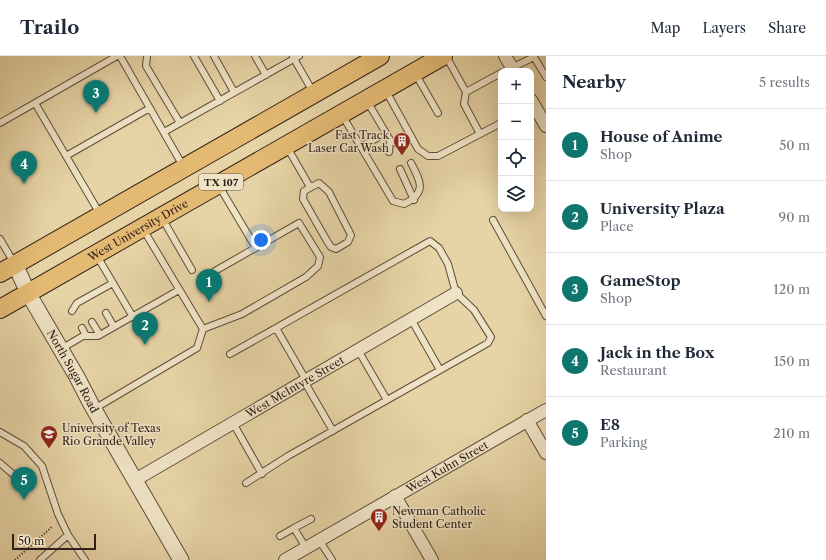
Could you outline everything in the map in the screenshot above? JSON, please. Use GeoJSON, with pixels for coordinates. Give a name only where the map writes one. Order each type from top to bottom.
{"type":"FeatureCollection","features":[{"type":"Feature","properties":{"kind":"main road","name":"TX 107"},"geometry":{"type":"LineString","coordinates":[[7,268],[380,56]]}},
{"type":"Feature","properties":{"kind":"main road","name":"West University Drive"},"geometry":{"type":"LineString","coordinates":[[0,309],[445,56]]}},
{"type":"Feature","properties":{"kind":"street"},"geometry":{"type":"LineString","coordinates":[[506,56],[509,68]]}},
{"type":"Feature","properties":{"kind":"street"},"geometry":{"type":"LineString","coordinates":[[534,107],[546,126]]}},
{"type":"Feature","properties":{"kind":"street","name":"North Sugar Road"},"geometry":{"type":"LineString","coordinates":[[7,268],[28,293],[181,560]]}},
{"type":"Feature","properties":{"kind":"street","name":"West McIntyre Street"},"geometry":{"type":"LineString","coordinates":[[135,480],[456,293]]}},
{"type":"Feature","properties":{"kind":"street","name":"West Kuhn Street"},"geometry":{"type":"LineString","coordinates":[[285,560],[546,410]]}},
{"type":"Feature","properties":{"kind":"street"},"geometry":{"type":"LineString","coordinates":[[527,420],[546,453]]}},
{"type":"Feature","properties":{"kind":"street"},"geometry":{"type":"LineString","coordinates":[[395,496],[432,560]]}},
{"type":"Feature","properties":{"kind":"lane"},"geometry":{"type":"LineString","coordinates":[[0,123],[116,56]]}},
{"type":"Feature","properties":{"kind":"lane"},"geometry":{"type":"LineString","coordinates":[[120,56],[184,167]]}},
{"type":"Feature","properties":{"kind":"lane"},"geometry":{"type":"LineString","coordinates":[[146,56],[146,66],[180,123]]}},
{"type":"Feature","properties":{"kind":"lane"},"geometry":{"type":"LineString","coordinates":[[194,56],[220,100]]}},
{"type":"Feature","properties":{"kind":"lane"},"geometry":{"type":"LineString","coordinates":[[214,56],[234,92]]}},
{"type":"Feature","properties":{"kind":"lane"},"geometry":{"type":"LineString","coordinates":[[255,56],[266,75]]}},
{"type":"Feature","properties":{"kind":"lane"},"geometry":{"type":"LineString","coordinates":[[445,56],[466,92],[464,104],[480,134]]}},
{"type":"Feature","properties":{"kind":"lane"},"geometry":{"type":"LineString","coordinates":[[513,68],[534,56],[546,77]]}},
{"type":"Feature","properties":{"kind":"lane"},"geometry":{"type":"LineString","coordinates":[[164,132],[266,75],[295,57],[314,93]]}},
{"type":"Feature","properties":{"kind":"lane"},"geometry":{"type":"LineString","coordinates":[[415,72],[438,113]]}},
{"type":"Feature","properties":{"kind":"lane"},"geometry":{"type":"LineString","coordinates":[[466,92],[498,75]]}},
{"type":"Feature","properties":{"kind":"lane"},"geometry":{"type":"LineString","coordinates":[[385,89],[418,149],[428,156],[438,156],[498,124]]}},
{"type":"Feature","properties":{"kind":"lane"},"geometry":{"type":"LineString","coordinates":[[366,100],[390,140],[400,146]]}},
{"type":"Feature","properties":{"kind":"lane"},"geometry":{"type":"LineString","coordinates":[[35,103],[100,215]]}},
{"type":"Feature","properties":{"kind":"lane"},"geometry":{"type":"LineString","coordinates":[[66,156],[150,108]]}},
{"type":"Feature","properties":{"kind":"lane"},"geometry":{"type":"LineString","coordinates":[[341,114],[393,201],[404,204],[414,200],[420,193],[420,180],[410,163]]}},
{"type":"Feature","properties":{"kind":"lane"},"geometry":{"type":"LineString","coordinates":[[361,147],[386,133]]}},
{"type":"Feature","properties":{"kind":"lane"},"geometry":{"type":"LineString","coordinates":[[389,152],[390,140]]}},
{"type":"Feature","properties":{"kind":"lane"},"geometry":{"type":"LineString","coordinates":[[286,146],[310,187]]}},
{"type":"Feature","properties":{"kind":"lane"},"geometry":{"type":"LineString","coordinates":[[400,169],[414,200]]}},
{"type":"Feature","properties":{"kind":"lane"},"geometry":{"type":"LineString","coordinates":[[319,183],[324,186],[349,228],[351,235],[348,242],[336,249],[327,242],[303,199],[304,191],[310,187],[319,183]]}},
{"type":"Feature","properties":{"kind":"lane"},"geometry":{"type":"LineString","coordinates":[[218,184],[256,248]]}},
{"type":"Feature","properties":{"kind":"lane"},"geometry":{"type":"LineString","coordinates":[[161,217],[192,270]]}},
{"type":"Feature","properties":{"kind":"lane"},"geometry":{"type":"LineString","coordinates":[[493,220],[546,316]]}},
{"type":"Feature","properties":{"kind":"lane"},"geometry":{"type":"LineString","coordinates":[[203,329],[242,314],[306,277],[318,266],[320,257],[299,223],[215,271]]}},
{"type":"Feature","properties":{"kind":"lane"},"geometry":{"type":"LineString","coordinates":[[94,409],[197,348],[203,329],[142,228]]}},
{"type":"Feature","properties":{"kind":"lane"},"geometry":{"type":"LineString","coordinates":[[0,239],[7,268]]}},
{"type":"Feature","properties":{"kind":"lane"},"geometry":{"type":"LineString","coordinates":[[230,354],[428,241],[435,243],[444,257],[451,271],[456,293],[480,316],[491,337],[491,340],[288,456],[246,483]]}},
{"type":"Feature","properties":{"kind":"lane"},"geometry":{"type":"LineString","coordinates":[[96,254],[133,316]]}},
{"type":"Feature","properties":{"kind":"lane"},"geometry":{"type":"LineString","coordinates":[[72,310],[73,307],[96,295],[113,283]]}},
{"type":"Feature","properties":{"kind":"lane"},"geometry":{"type":"LineString","coordinates":[[61,349],[86,336],[100,335],[179,290]]}},
{"type":"Feature","properties":{"kind":"lane"},"geometry":{"type":"LineString","coordinates":[[106,313],[114,327]]}},
{"type":"Feature","properties":{"kind":"lane"},"geometry":{"type":"LineString","coordinates":[[411,319],[440,370]]}},
{"type":"Feature","properties":{"kind":"lane"},"geometry":{"type":"LineString","coordinates":[[92,322],[100,335]]}},
{"type":"Feature","properties":{"kind":"lane"},"geometry":{"type":"LineString","coordinates":[[82,328],[86,336]]}},
{"type":"Feature","properties":{"kind":"lane"},"geometry":{"type":"LineString","coordinates":[[276,328],[333,431]]}},
{"type":"Feature","properties":{"kind":"lane"},"geometry":{"type":"LineString","coordinates":[[358,350],[387,400]]}},
{"type":"Feature","properties":{"kind":"lane"},"geometry":{"type":"LineString","coordinates":[[233,423],[262,474]]}},
{"type":"Feature","properties":{"kind":"lane"},"geometry":{"type":"LineString","coordinates":[[0,432],[24,446],[42,466],[58,514],[68,535],[83,559]]}},
{"type":"Feature","properties":{"kind":"lane"},"geometry":{"type":"LineString","coordinates":[[0,462],[22,482]]}},
{"type":"Feature","properties":{"kind":"lane"},"geometry":{"type":"LineString","coordinates":[[280,536],[311,519]]}},
{"type":"Feature","properties":{"kind":"lane"},"geometry":{"type":"LineString","coordinates":[[294,528],[306,548]]}},
{"type":"Feature","properties":{"kind":"lane"},"geometry":{"type":"LineString","coordinates":[[40,560],[68,535]]}},
{"type":"Feature","properties":{"kind":"lane"},"geometry":{"type":"LineString","coordinates":[[320,540],[332,560]]}},
{"type":"Feature","properties":{"kind":"path"},"geometry":{"type":"LineString","coordinates":[[15,560],[53,526]]}},
{"type":"Feature","properties":{"kind":"place","name":"GameStop"},"geometry":{"type":"Point","coordinates":[96,113]}},
{"type":"Feature","properties":{"kind":"place","name":"Fast Track Laser Car Wash"},"geometry":{"type":"Point","coordinates":[402,156]}},
{"type":"Feature","properties":{"kind":"place","name":"Jack in the Box"},"geometry":{"type":"Point","coordinates":[24,184]}},
{"type":"Feature","properties":{"kind":"place","name":"House of Anime"},"geometry":{"type":"Point","coordinates":[209,302]}},
{"type":"Feature","properties":{"kind":"place","name":"University Plaza"},"geometry":{"type":"Point","coordinates":[145,345]}},
{"type":"Feature","properties":{"kind":"place","name":"University of Texas Rio Grande Valley"},"geometry":{"type":"Point","coordinates":[49,449]}},
{"type":"Feature","properties":{"kind":"place","name":"E8"},"geometry":{"type":"Point","coordinates":[24,500]}},
{"type":"Feature","properties":{"kind":"place","name":"Newman Catholic Student Center"},"geometry":{"type":"Point","coordinates":[379,532]}}]}
